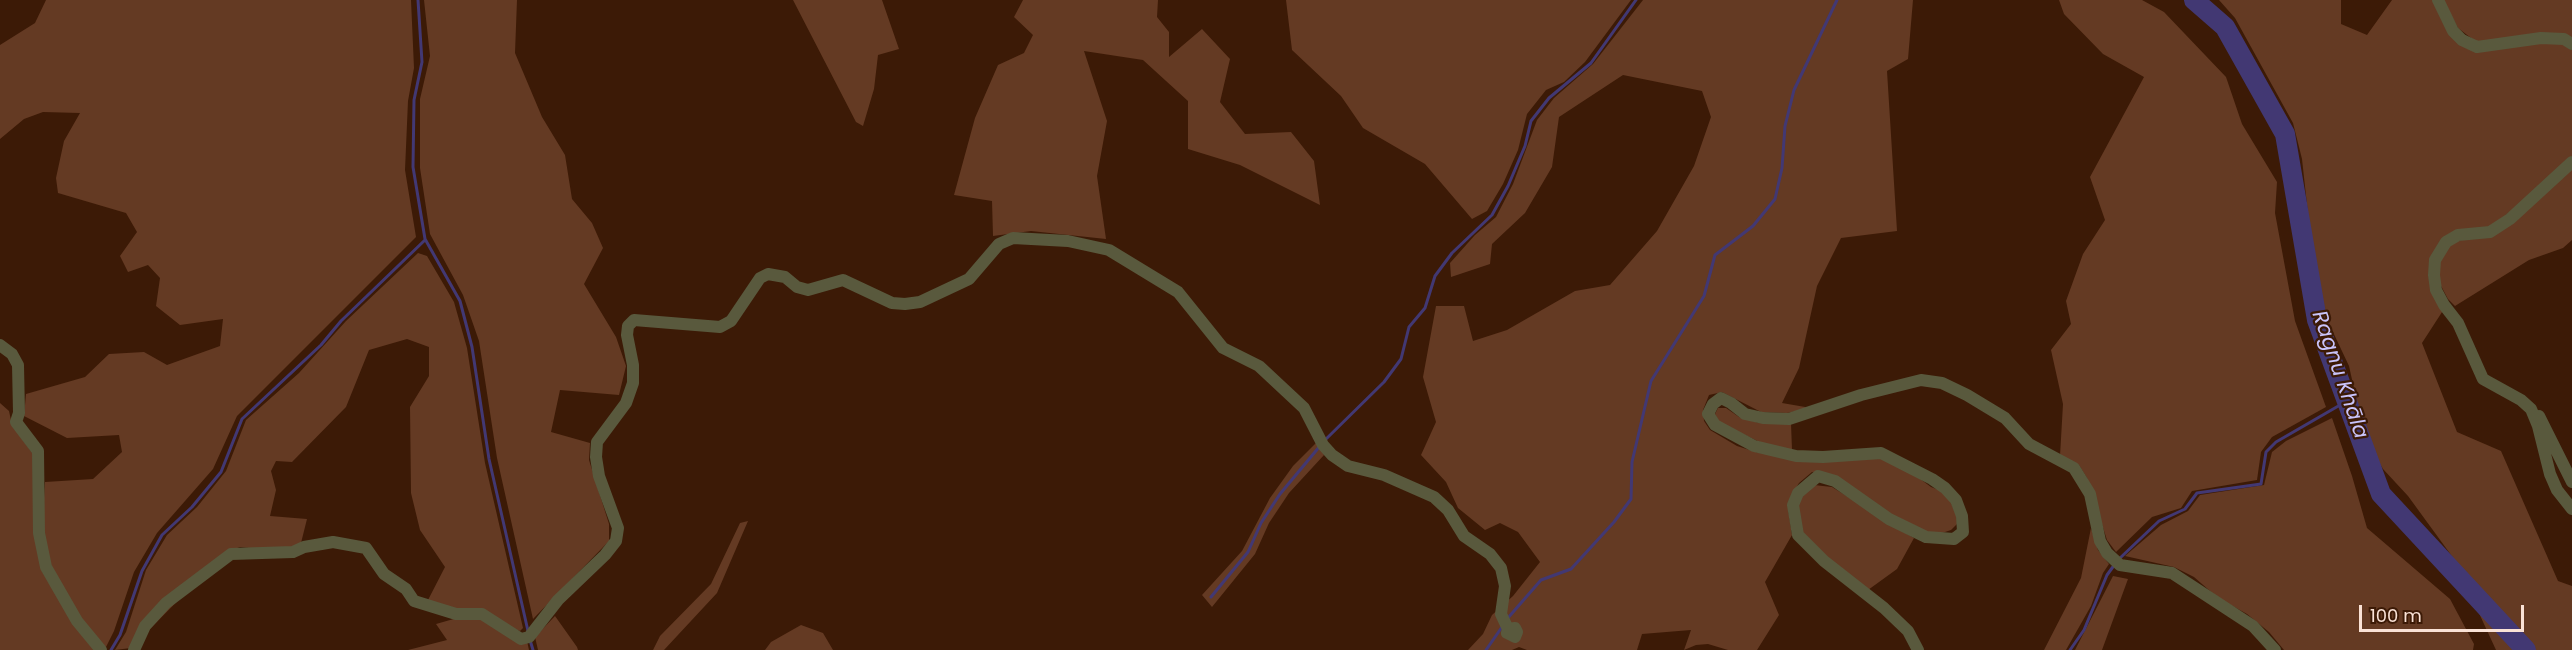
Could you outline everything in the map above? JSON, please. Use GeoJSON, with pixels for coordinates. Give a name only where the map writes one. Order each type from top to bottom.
{"type":"FeatureCollection","features":[{"type":"Feature","properties":{"kind":"street"},"geometry":{"type":"LineString","coordinates":[[2438,0],[2452,31],[2462,40],[2477,47],[2541,38],[2564,39],[2572,44]]}},
{"type":"Feature","properties":{"kind":"street"},"geometry":{"type":"LineString","coordinates":[[2572,162],[2510,219],[2490,232],[2458,235],[2446,242],[2435,260],[2436,290],[2458,323],[2483,379],[2521,400],[2543,419],[2562,466],[2572,482]]}},
{"type":"Feature","properties":{"kind":"street"},"geometry":{"type":"LineString","coordinates":[[134,650],[145,626],[166,603],[231,554],[292,552],[311,545],[333,542],[366,548],[384,574],[406,589],[414,601],[456,614],[482,614],[521,639],[529,637],[558,600],[606,555],[616,541],[618,528],[599,476],[596,457],[597,442],[626,403],[633,383],[633,365],[627,335],[628,326],[634,320],[720,327],[731,321],[760,278],[768,274],[785,276],[797,287],[808,290],[843,280],[892,303],[920,302],[969,279],[999,244],[1013,238],[1068,241],[1109,250],[1178,292],[1223,348],[1259,366],[1304,408],[1323,445],[1332,455],[1348,466],[1384,475],[1434,497],[1448,510],[1464,537],[1490,554],[1501,568],[1505,586],[1501,615],[1508,629]]}},
{"type":"Feature","properties":{"kind":"street"},"geometry":{"type":"LineString","coordinates":[[0,345],[12,354],[18,365],[19,413],[16,422],[38,451],[39,533],[46,567],[77,621],[101,650]]}},
{"type":"Feature","properties":{"kind":"street"},"geometry":{"type":"LineString","coordinates":[[1918,650],[1908,631],[1884,608],[1824,561],[1798,535],[1793,505],[1798,493],[1818,476],[1835,481],[1889,519],[1926,537],[1954,539],[1963,532],[1962,516],[1956,500],[1932,479],[1881,453],[1823,458],[1796,456],[1754,446],[1715,425],[1708,414],[1713,404],[1721,398],[1744,414],[1763,418],[1789,419],[1897,384],[1921,380],[1942,383],[1989,406],[2005,418],[2029,444],[2074,468],[2082,479],[2094,507],[2100,541],[2107,553],[2120,565],[2172,573],[2253,626],[2275,650]]}},
{"type":"Feature","properties":{"kind":"street"},"geometry":{"type":"LineString","coordinates":[[2531,410],[2538,426],[2550,474],[2557,489],[2572,509]]}},
{"type":"Feature","properties":{"kind":"shaded area"},"geometry":{"type":"Polygon","coordinates":[[[46,0],[411,0],[414,68],[408,101],[405,170],[416,237],[237,416],[213,469],[157,533],[134,572],[114,631],[106,647],[96,641],[76,613],[47,557],[42,528],[45,482],[93,479],[122,452],[119,435],[67,438],[24,416],[26,394],[85,377],[109,354],[144,352],[167,365],[220,346],[223,319],[180,325],[156,306],[160,278],[148,265],[128,272],[120,256],[137,232],[126,213],[58,193],[56,178],[64,141],[80,113],[43,112],[24,119],[0,139],[0,45],[35,23],[46,0]]]}},
{"type":"Feature","properties":{"kind":"shaded area"},"geometry":{"type":"Polygon","coordinates":[[[424,0],[517,0],[515,53],[542,117],[565,155],[572,199],[592,223],[603,248],[584,284],[616,337],[626,366],[619,395],[560,390],[551,432],[590,443],[589,460],[609,524],[609,541],[533,619],[497,458],[479,341],[463,295],[430,234],[420,168],[420,99],[430,56],[424,0]]]}},
{"type":"Feature","properties":{"kind":"shaded area"},"geometry":{"type":"Polygon","coordinates":[[[793,0],[882,0],[899,49],[878,55],[874,89],[863,126],[856,122],[793,0]]]}},
{"type":"Feature","properties":{"kind":"shaded area"},"geometry":{"type":"Polygon","coordinates":[[[1023,0],[1158,0],[1157,17],[1169,32],[1169,57],[1202,29],[1230,59],[1220,102],[1245,134],[1291,132],[1314,161],[1320,205],[1240,165],[1188,149],[1188,101],[1143,60],[1084,51],[1107,121],[1097,176],[1106,239],[1031,231],[993,236],[992,201],[954,195],[975,118],[998,65],[1024,53],[1033,35],[1014,17],[1023,0]]]}},
{"type":"Feature","properties":{"kind":"shaded area"},"geometry":{"type":"Polygon","coordinates":[[[1286,0],[1631,0],[1585,62],[1564,82],[1546,90],[1527,114],[1518,150],[1503,184],[1487,211],[1472,219],[1425,164],[1363,128],[1341,96],[1292,50],[1286,0]]]}},
{"type":"Feature","properties":{"kind":"shaded area"},"geometry":{"type":"Polygon","coordinates":[[[1643,0],[1913,0],[1908,59],[1887,71],[1897,231],[1841,238],[1817,286],[1799,368],[1782,403],[1811,408],[1787,413],[1761,412],[1722,392],[1709,395],[1703,410],[1704,421],[1710,430],[1737,446],[1759,453],[1882,457],[1904,467],[1931,487],[1947,493],[1959,522],[1951,530],[1939,534],[1922,531],[1891,515],[1833,477],[1812,472],[1799,483],[1791,496],[1788,508],[1792,535],[1765,582],[1779,615],[1757,650],[1728,650],[1708,644],[1696,645],[1684,650],[1691,630],[1642,634],[1637,650],[1527,650],[1519,647],[1512,650],[1468,650],[1483,634],[1492,615],[1513,596],[1540,562],[1518,532],[1500,523],[1485,530],[1458,508],[1446,482],[1421,455],[1436,422],[1423,377],[1436,306],[1464,306],[1473,341],[1507,330],[1575,291],[1610,285],[1657,231],[1694,166],[1711,117],[1702,91],[1623,75],[1559,117],[1552,167],[1525,213],[1492,244],[1490,264],[1451,277],[1450,263],[1475,235],[1496,217],[1513,184],[1537,120],[1554,98],[1593,64],[1643,0]]]}},
{"type":"Feature","properties":{"kind":"shaded area"},"geometry":{"type":"Polygon","coordinates":[[[2059,0],[2142,0],[2164,12],[2226,77],[2242,124],[2277,182],[2275,213],[2295,321],[2326,407],[2272,437],[2261,452],[2257,480],[2192,491],[2181,508],[2152,517],[2116,552],[2107,540],[2087,478],[2079,465],[2060,456],[2063,404],[2051,350],[2071,324],[2066,301],[2083,254],[2105,220],[2090,177],[2144,77],[2103,54],[2064,14],[2059,0]]]}},
{"type":"Feature","properties":{"kind":"shaded area"},"geometry":{"type":"Polygon","coordinates":[[[2219,0],[2341,0],[2341,24],[2367,35],[2392,0],[2435,0],[2460,44],[2562,43],[2572,50],[2572,156],[2548,182],[2487,230],[2471,232],[2434,254],[2444,309],[2422,343],[2457,432],[2501,451],[2558,581],[2572,586],[2572,650],[2496,650],[2454,559],[2408,496],[2383,469],[2365,438],[2349,366],[2324,313],[2316,287],[2302,159],[2293,123],[2235,18],[2219,0]]]}},
{"type":"Feature","properties":{"kind":"shaded area"},"geometry":{"type":"Polygon","coordinates":[[[2443,0],[2572,0],[2572,42],[2475,41],[2458,28],[2443,0]]]}},
{"type":"Feature","properties":{"kind":"shaded area"},"geometry":{"type":"Polygon","coordinates":[[[2572,167],[2572,240],[2563,248],[2529,260],[2455,306],[2448,299],[2440,284],[2438,266],[2444,252],[2455,241],[2491,236],[2572,167]]]}},
{"type":"Feature","properties":{"kind":"shaded area"},"geometry":{"type":"Polygon","coordinates":[[[418,253],[427,256],[454,302],[467,348],[485,463],[523,628],[520,631],[428,600],[445,567],[420,530],[411,493],[410,407],[429,376],[429,347],[407,339],[369,350],[346,407],[292,462],[276,461],[271,471],[276,490],[270,516],[307,519],[301,543],[290,548],[240,547],[226,552],[131,648],[115,650],[126,632],[146,570],[167,535],[197,507],[226,471],[246,420],[299,373],[346,321],[418,253]]]}},
{"type":"Feature","properties":{"kind":"shaded area"},"geometry":{"type":"Polygon","coordinates":[[[0,403],[9,411],[12,425],[33,454],[42,571],[75,626],[95,650],[0,650],[0,403]]]}},
{"type":"Feature","properties":{"kind":"shaded area"},"geometry":{"type":"Polygon","coordinates":[[[1718,408],[1726,408],[1739,417],[1759,423],[1791,423],[1792,450],[1772,448],[1718,422],[1715,414],[1718,408]]]}},
{"type":"Feature","properties":{"kind":"shaded area"},"geometry":{"type":"Polygon","coordinates":[[[2332,418],[2367,528],[2450,599],[2474,644],[2473,650],[2284,650],[2269,632],[2247,614],[2218,598],[2194,577],[2174,567],[2125,556],[2161,525],[2188,511],[2200,495],[2264,485],[2272,452],[2286,441],[2332,418]]]}},
{"type":"Feature","properties":{"kind":"shaded area"},"geometry":{"type":"Polygon","coordinates":[[[1318,441],[1324,455],[1289,493],[1269,523],[1255,554],[1212,607],[1202,595],[1242,551],[1270,498],[1293,466],[1318,441]]]}},
{"type":"Feature","properties":{"kind":"shaded area"},"geometry":{"type":"Polygon","coordinates":[[[1814,485],[1832,487],[1914,538],[1897,569],[1868,590],[1849,578],[1802,534],[1797,513],[1801,495],[1814,485]]]}},
{"type":"Feature","properties":{"kind":"shaded area"},"geometry":{"type":"Polygon","coordinates":[[[748,521],[717,593],[664,650],[653,650],[660,636],[711,584],[740,523],[748,521]]]}},
{"type":"Feature","properties":{"kind":"shaded area"},"geometry":{"type":"Polygon","coordinates":[[[2091,528],[2098,550],[2109,564],[2103,573],[2091,606],[2066,650],[2044,650],[2081,578],[2091,528]]]}},
{"type":"Feature","properties":{"kind":"shaded area"},"geometry":{"type":"Polygon","coordinates":[[[2113,576],[2128,579],[2102,650],[2075,650],[2113,576]]]}},
{"type":"Feature","properties":{"kind":"shaded area"},"geometry":{"type":"Polygon","coordinates":[[[555,616],[578,650],[538,650],[535,637],[555,616]]]}},
{"type":"Feature","properties":{"kind":"shaded area"},"geometry":{"type":"Polygon","coordinates":[[[457,618],[481,619],[527,641],[529,650],[408,650],[447,640],[436,624],[457,618]]]}},
{"type":"Feature","properties":{"kind":"shaded area"},"geometry":{"type":"Polygon","coordinates":[[[801,625],[823,633],[833,650],[765,650],[771,642],[801,625]]]}},
{"type":"Feature","properties":{"kind":"waterway"},"geometry":{"type":"LineString","coordinates":[[418,0],[422,62],[414,100],[413,167],[425,239],[460,301],[472,347],[489,459],[528,631]]}},
{"type":"Feature","properties":{"kind":"waterway"},"geometry":{"type":"LineString","coordinates":[[1324,441],[1384,382],[1401,359],[1409,327],[1425,308],[1435,276],[1452,253],[1492,215],[1508,186],[1525,146],[1531,121],[1549,98],[1591,63],[1636,0]]}},
{"type":"Feature","properties":{"kind":"waterway"},"geometry":{"type":"LineString","coordinates":[[1507,619],[1541,580],[1571,569],[1614,522],[1631,499],[1632,462],[1651,381],[1704,296],[1715,255],[1753,226],[1775,199],[1782,168],[1785,126],[1794,90],[1837,0]]}},
{"type":"Feature","properties":{"kind":"waterway","name":"Ragnu Khāla"},"geometry":{"type":"LineString","coordinates":[[2194,0],[2225,27],[2285,134],[2317,320],[2381,494],[2526,650]]}},
{"type":"Feature","properties":{"kind":"waterway"},"geometry":{"type":"LineString","coordinates":[[111,650],[120,635],[142,571],[162,535],[192,507],[221,472],[242,419],[321,345],[341,321],[425,240]]}},
{"type":"Feature","properties":{"kind":"waterway"},"geometry":{"type":"LineString","coordinates":[[2119,559],[2159,521],[2185,509],[2197,493],[2261,484],[2266,452],[2276,442],[2347,401]]}},
{"type":"Feature","properties":{"kind":"waterway"},"geometry":{"type":"LineString","coordinates":[[1211,597],[1248,552],[1261,523],[1280,494],[1320,446]]}},
{"type":"Feature","properties":{"kind":"waterway"},"geometry":{"type":"LineString","coordinates":[[2070,650],[2084,630],[2107,575],[2115,564]]}},
{"type":"Feature","properties":{"kind":"waterway"},"geometry":{"type":"LineString","coordinates":[[1486,650],[1502,627]]}},
{"type":"Feature","properties":{"kind":"waterway"},"geometry":{"type":"LineString","coordinates":[[530,640],[533,650]]}},
{"type":"Feature","properties":{"kind":"waterway"},"geometry":{"type":"LineString","coordinates":[[2515,650],[2519,645]]}}]}
